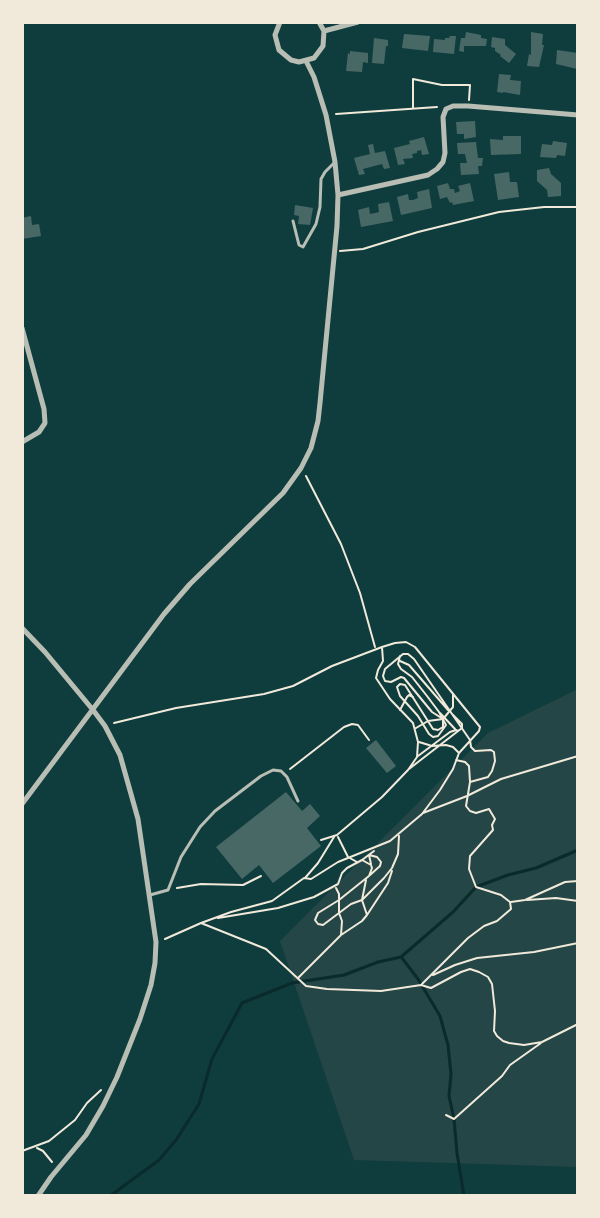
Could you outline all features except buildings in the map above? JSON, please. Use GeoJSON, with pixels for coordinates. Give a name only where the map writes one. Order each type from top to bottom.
{"type":"FeatureCollection","features":[{"type":"Feature","properties":{"kind":"street"},"geometry":{"type":"LineString","coordinates":[[280,22],[275,35],[279,50],[291,60],[306,61],[314,58],[323,46],[324,31],[319,22]]}},
{"type":"Feature","properties":{"kind":"street"},"geometry":{"type":"LineString","coordinates":[[324,31],[358,22]]}},
{"type":"Feature","properties":{"kind":"street"},"geometry":{"type":"LineString","coordinates":[[22,804],[176,599],[270,506],[301,468],[311,448],[318,421],[338,195],[326,115],[306,61]]}},
{"type":"Feature","properties":{"kind":"street"},"geometry":{"type":"LineString","coordinates":[[338,195],[428,175],[437,169],[445,153],[443,117],[446,109],[453,106],[578,115]]}},
{"type":"Feature","properties":{"kind":"street"},"geometry":{"type":"LineString","coordinates":[[22,328],[45,423],[39,432],[22,442]]}},
{"type":"Feature","properties":{"kind":"street"},"geometry":{"type":"LineString","coordinates":[[22,628],[93,710],[120,755],[138,819],[156,942],[151,985],[117,1077],[86,1135],[38,1196]]}},
{"type":"Feature","properties":{"kind":"lane"},"geometry":{"type":"LineString","coordinates":[[293,221],[299,245],[303,247],[316,224],[321,179],[335,162]]}},
{"type":"Feature","properties":{"kind":"lane"},"geometry":{"type":"LineString","coordinates":[[150,895],[168,890],[181,857],[200,827],[215,811],[261,776],[273,770],[281,771],[298,801]]}},
{"type":"Feature","properties":{"kind":"path"},"geometry":{"type":"LineString","coordinates":[[413,109],[413,79],[442,85],[470,85],[468,106]]}},
{"type":"Feature","properties":{"kind":"path"},"geometry":{"type":"LineString","coordinates":[[326,115],[435,107],[446,109]]}},
{"type":"Feature","properties":{"kind":"path"},"geometry":{"type":"LineString","coordinates":[[335,250],[363,249],[499,212],[578,207]]}},
{"type":"Feature","properties":{"kind":"path"},"geometry":{"type":"LineString","coordinates":[[301,468],[341,544],[360,593],[376,650]]}},
{"type":"Feature","properties":{"kind":"path"},"geometry":{"type":"LineString","coordinates":[[105,726],[176,708],[240,699],[293,686],[332,666],[395,643],[406,642],[415,647],[480,727],[479,731],[459,753],[440,790],[422,814],[400,834],[376,848],[330,866],[311,879],[304,878]]}},
{"type":"Feature","properties":{"kind":"path"},"geometry":{"type":"LineString","coordinates":[[382,647],[383,661],[376,678],[413,723],[418,742],[417,757]]}},
{"type":"Feature","properties":{"kind":"path"},"geometry":{"type":"LineString","coordinates":[[408,770],[441,746],[459,730],[462,724],[414,659],[403,654],[385,669],[385,681],[404,678],[432,712],[443,718],[459,730],[470,740],[475,751],[494,752],[495,761],[488,777],[470,782]]}},
{"type":"Feature","properties":{"kind":"path"},"geometry":{"type":"LineString","coordinates":[[399,658],[449,710]]}},
{"type":"Feature","properties":{"kind":"path"},"geometry":{"type":"LineString","coordinates":[[399,658],[401,669],[412,677],[443,718],[446,725],[438,736]]}},
{"type":"Feature","properties":{"kind":"path"},"geometry":{"type":"LineString","coordinates":[[453,693],[453,707],[443,718],[443,727],[438,730],[433,729],[405,685],[397,687],[433,737],[459,730]]}},
{"type":"Feature","properties":{"kind":"path"},"geometry":{"type":"LineString","coordinates":[[400,710],[409,695],[414,697]]}},
{"type":"Feature","properties":{"kind":"path"},"geometry":{"type":"LineString","coordinates":[[414,729],[428,721],[443,718]]}},
{"type":"Feature","properties":{"kind":"path"},"geometry":{"type":"LineString","coordinates":[[281,771],[305,760],[344,727],[352,724],[358,725],[369,740]]}},
{"type":"Feature","properties":{"kind":"path"},"geometry":{"type":"LineString","coordinates":[[156,942],[231,912],[272,901],[304,878],[336,836],[382,797],[417,757],[450,732]]}},
{"type":"Feature","properties":{"kind":"path"},"geometry":{"type":"LineString","coordinates":[[418,742],[453,747],[459,753]]}},
{"type":"Feature","properties":{"kind":"path"},"geometry":{"type":"LineString","coordinates":[[422,814],[501,779],[578,756]]}},
{"type":"Feature","properties":{"kind":"path"},"geometry":{"type":"LineString","coordinates":[[421,985],[468,938],[511,909],[510,902],[501,895],[476,887],[469,869],[470,856],[493,830],[495,819],[489,809],[476,813],[466,806],[469,766],[456,760]]}},
{"type":"Feature","properties":{"kind":"path"},"geometry":{"type":"LineString","coordinates":[[297,979],[341,935],[367,915],[388,883],[400,834]]}},
{"type":"Feature","properties":{"kind":"path"},"geometry":{"type":"LineString","coordinates":[[321,840],[336,836]]}},
{"type":"Feature","properties":{"kind":"path"},"geometry":{"type":"LineString","coordinates":[[336,836],[348,857],[357,862]]}},
{"type":"Feature","properties":{"kind":"path"},"geometry":{"type":"LineString","coordinates":[[390,841],[399,847]]}},
{"type":"Feature","properties":{"kind":"path"},"geometry":{"type":"LineString","coordinates":[[217,918],[278,908],[314,897],[338,884],[347,868],[376,848]]}},
{"type":"Feature","properties":{"kind":"path"},"geometry":{"type":"LineString","coordinates":[[369,855],[377,857],[380,866],[318,913],[315,920],[318,924],[323,925],[362,900],[392,868]]}},
{"type":"Feature","properties":{"kind":"path"},"geometry":{"type":"LineString","coordinates":[[367,915],[362,900],[372,868],[369,855]]}},
{"type":"Feature","properties":{"kind":"path"},"geometry":{"type":"LineString","coordinates":[[347,868],[348,857]]}},
{"type":"Feature","properties":{"kind":"path"},"geometry":{"type":"LineString","coordinates":[[362,860],[371,865]]}},
{"type":"Feature","properties":{"kind":"path"},"geometry":{"type":"LineString","coordinates":[[168,890],[201,884],[243,885],[261,876]]}},
{"type":"Feature","properties":{"kind":"path"},"geometry":{"type":"LineString","coordinates":[[525,900],[565,882],[578,881]]}},
{"type":"Feature","properties":{"kind":"path"},"geometry":{"type":"LineString","coordinates":[[335,886],[339,894],[341,935]]}},
{"type":"Feature","properties":{"kind":"path"},"geometry":{"type":"LineString","coordinates":[[510,902],[556,898],[578,901]]}},
{"type":"Feature","properties":{"kind":"path"},"geometry":{"type":"LineString","coordinates":[[201,923],[266,949],[306,986],[381,991],[421,985],[431,988],[461,972],[470,969],[479,972],[488,977],[492,984],[494,1031],[497,1036],[503,1041],[524,1045],[542,1042]]}},
{"type":"Feature","properties":{"kind":"path"},"geometry":{"type":"LineString","coordinates":[[432,975],[477,958],[520,955],[578,943]]}},
{"type":"Feature","properties":{"kind":"path"},"geometry":{"type":"LineString","coordinates":[[446,1115],[454,1119],[510,1065],[542,1042],[578,1024]]}},
{"type":"Feature","properties":{"kind":"path"},"geometry":{"type":"LineString","coordinates":[[22,1151],[49,1141],[75,1120],[87,1103],[117,1077]]}},
{"type":"Feature","properties":{"kind":"path"},"geometry":{"type":"LineString","coordinates":[[36,1147],[50,1158],[56,1170]]}},
{"type":"Feature","properties":{"kind":"shaded area"},"geometry":{"type":"Polygon","coordinates":[[[578,689],[578,1167],[354,1160],[280,941],[488,733],[578,689]]]}},
{"type":"Feature","properties":{"kind":"waterway"},"geometry":{"type":"LineString","coordinates":[[110,1196],[159,1160],[176,1140],[199,1104],[212,1059],[242,1003],[292,983],[344,975],[401,957],[453,912],[476,887],[536,868],[578,850]]}},
{"type":"Feature","properties":{"kind":"waterway"},"geometry":{"type":"LineString","coordinates":[[402,958],[440,1016],[448,1045],[451,1074],[449,1096],[464,1196]]}}]}
